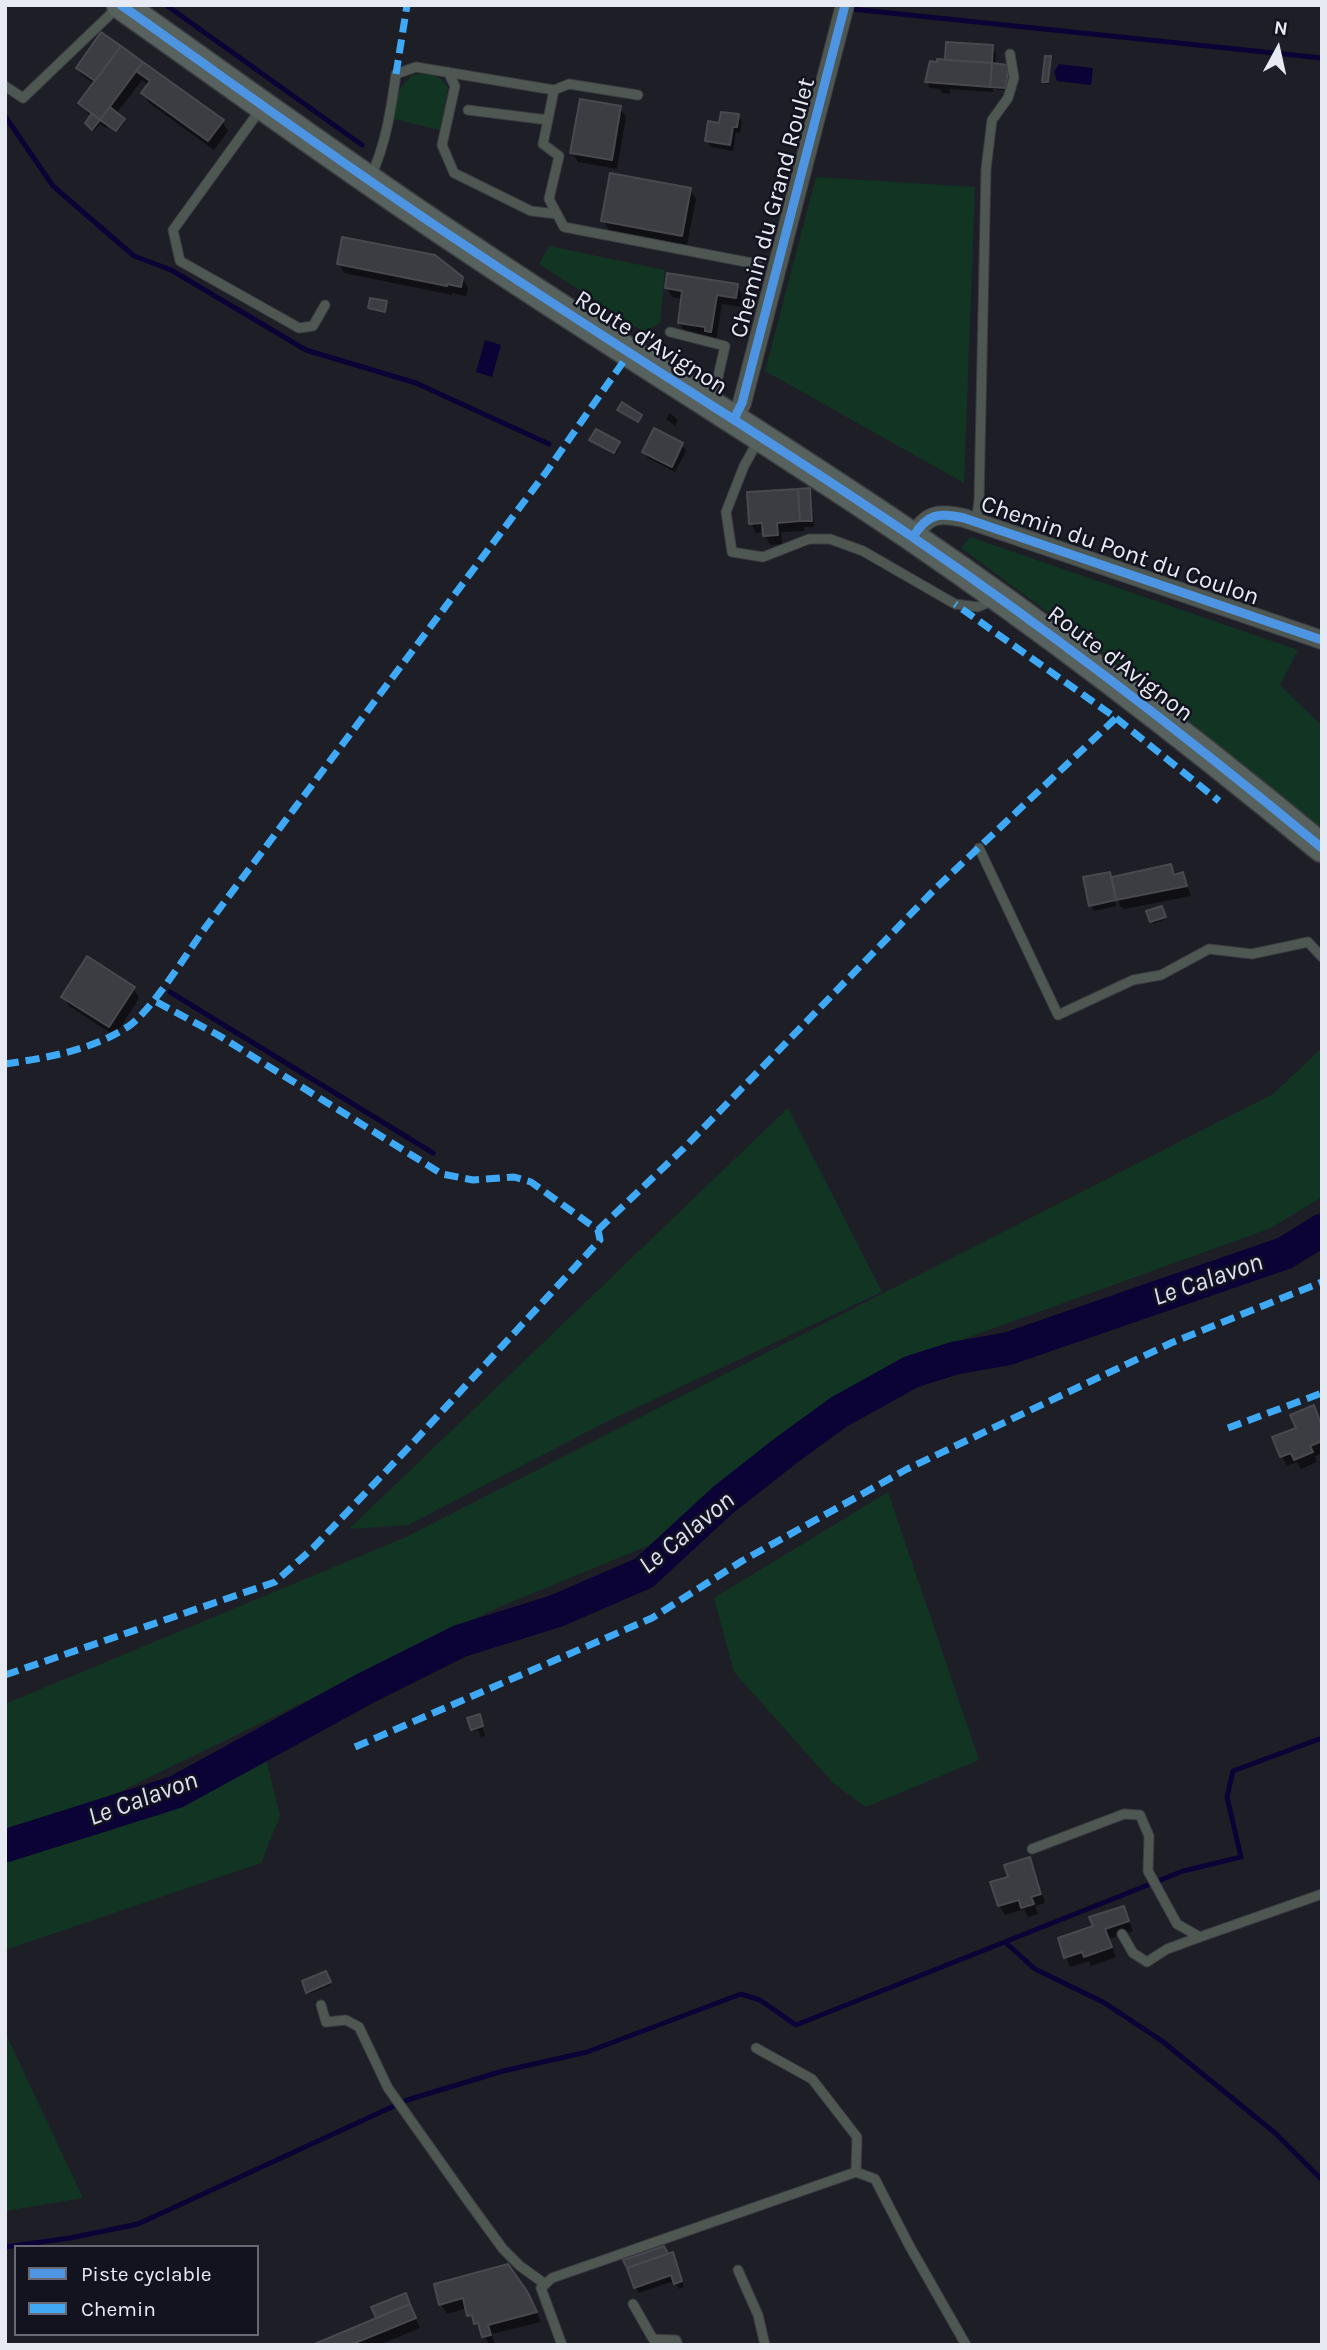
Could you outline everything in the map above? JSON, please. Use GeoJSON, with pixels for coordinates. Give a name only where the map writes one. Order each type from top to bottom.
{"type":"FeatureCollection","features":[{"type":"Feature","properties":{"kind":"main road","name":"Route d'Avignon"},"geometry":{"type":"LineString","coordinates":[[121,5],[368,180],[535,292],[913,537],[1158,715],[1322,848]]}},
{"type":"Feature","properties":{"kind":"street","name":"Chemin du Grand Roulet"},"geometry":{"type":"LineString","coordinates":[[734,419],[742,403],[845,5]]}},
{"type":"Feature","properties":{"kind":"street","name":"Chemin du Pont du Coulon"},"geometry":{"type":"LineString","coordinates":[[913,537],[922,523],[932,517],[952,515],[1322,640]]}},
{"type":"Feature","properties":{"kind":"lane"},"geometry":{"type":"LineString","coordinates":[[5,86],[23,98],[121,5]]}},
{"type":"Feature","properties":{"kind":"lane"},"geometry":{"type":"LineString","coordinates":[[976,522],[979,501],[986,169],[992,120],[1008,98],[1014,78],[1010,54]]}},
{"type":"Feature","properties":{"kind":"lane"},"geometry":{"type":"LineString","coordinates":[[368,180],[380,157],[396,74],[416,66],[554,90],[569,84],[638,95]]}},
{"type":"Feature","properties":{"kind":"lane"},"geometry":{"type":"LineString","coordinates":[[449,72],[455,86],[442,145],[454,173],[531,211],[557,214]]}},
{"type":"Feature","properties":{"kind":"lane"},"geometry":{"type":"LineString","coordinates":[[554,90],[543,144],[559,156],[549,199],[564,227],[757,264]]}},
{"type":"Feature","properties":{"kind":"lane"},"geometry":{"type":"LineString","coordinates":[[263,106],[173,230],[180,261],[299,328],[313,326],[325,305]]}},
{"type":"Feature","properties":{"kind":"lane"},"geometry":{"type":"LineString","coordinates":[[468,110],[548,120]]}},
{"type":"Feature","properties":{"kind":"lane"},"geometry":{"type":"LineString","coordinates":[[670,332],[725,346],[718,377],[708,402]]}},
{"type":"Feature","properties":{"kind":"lane"},"geometry":{"type":"LineString","coordinates":[[760,436],[744,466],[726,512],[732,552],[763,556],[808,539],[830,539],[863,551],[955,604],[978,607],[999,598]]}},
{"type":"Feature","properties":{"kind":"lane"},"geometry":{"type":"LineString","coordinates":[[979,848],[1058,1015],[1133,981],[1161,975],[1209,949],[1252,954],[1308,942],[1322,957]]}},
{"type":"Feature","properties":{"kind":"lane"},"geometry":{"type":"LineString","coordinates":[[1032,1849],[1124,1814],[1140,1815],[1149,1836],[1148,1871],[1177,1924],[1200,1937]]}},
{"type":"Feature","properties":{"kind":"lane"},"geometry":{"type":"LineString","coordinates":[[1122,1934],[1133,1952],[1147,1962],[1167,1949],[1322,1894]]}},
{"type":"Feature","properties":{"kind":"lane"},"geometry":{"type":"LineString","coordinates":[[321,2005],[326,2022],[346,2020],[359,2027],[388,2088],[468,2201],[503,2249],[520,2266],[545,2284]]}},
{"type":"Feature","properties":{"kind":"lane"},"geometry":{"type":"LineString","coordinates":[[756,2048],[812,2079],[857,2137],[856,2172]]}},
{"type":"Feature","properties":{"kind":"lane"},"geometry":{"type":"LineString","coordinates":[[562,2345],[541,2288],[552,2278],[856,2172],[875,2179],[966,2345]]}},
{"type":"Feature","properties":{"kind":"lane"},"geometry":{"type":"LineString","coordinates":[[738,2270],[758,2315],[765,2345]]}},
{"type":"Feature","properties":{"kind":"lane"},"geometry":{"type":"LineString","coordinates":[[633,2304],[653,2339],[676,2340],[678,2345]]}},
{"type":"Feature","properties":{"kind":"green space"},"geometry":{"type":"Polygon","coordinates":[[[430,73],[441,79],[448,88],[440,130],[394,119],[398,91],[412,75],[430,73]]]}},
{"type":"Feature","properties":{"kind":"green space"},"geometry":{"type":"Polygon","coordinates":[[[816,177],[975,187],[964,483],[765,371],[816,177]]]}},
{"type":"Feature","properties":{"kind":"green space"},"geometry":{"type":"Polygon","coordinates":[[[549,246],[665,270],[660,323],[644,332],[539,264],[549,246]]]}},
{"type":"Feature","properties":{"kind":"green space"},"geometry":{"type":"Polygon","coordinates":[[[970,537],[1298,650],[1280,685],[1322,726],[1322,834],[1123,668],[961,548],[970,537]]]}},
{"type":"Feature","properties":{"kind":"green space"},"geometry":{"type":"Polygon","coordinates":[[[1322,1048],[1322,1197],[1271,1228],[914,1357],[852,1391],[662,1540],[497,1608],[78,1812],[5,1834],[5,1704],[406,1537],[1273,1094],[1322,1048]]]}},
{"type":"Feature","properties":{"kind":"green space"},"geometry":{"type":"Polygon","coordinates":[[[788,1108],[882,1292],[606,1422],[408,1525],[349,1529],[788,1108]]]}},
{"type":"Feature","properties":{"kind":"green space"},"geometry":{"type":"Polygon","coordinates":[[[888,1492],[979,1760],[866,1807],[833,1783],[734,1672],[714,1598],[888,1492]]]}},
{"type":"Feature","properties":{"kind":"green space"},"geometry":{"type":"Polygon","coordinates":[[[266,1758],[280,1816],[261,1863],[5,1950],[5,1861],[187,1803],[266,1758]]]}},
{"type":"Feature","properties":{"kind":"green space"},"geometry":{"type":"Polygon","coordinates":[[[5,2032],[83,2198],[5,2211],[5,2032]]]}},
{"type":"Feature","properties":{"kind":"shaded area"},"geometry":{"type":"Polygon","coordinates":[[[1059,64],[1093,68],[1091,85],[1057,81],[1054,72],[1059,64]]]}},
{"type":"Feature","properties":{"kind":"shaded area"},"geometry":{"type":"Polygon","coordinates":[[[485,340],[501,345],[492,377],[476,372],[485,340]]]}},
{"type":"Feature","properties":{"kind":"building"},"geometry":{"type":"Polygon","coordinates":[[[101,32],[121,46],[95,81],[76,68],[101,32]]]}},
{"type":"Feature","properties":{"kind":"building"},"geometry":{"type":"Polygon","coordinates":[[[946,42],[993,45],[992,63],[945,60],[946,42]]]}},
{"type":"Feature","properties":{"kind":"building"},"geometry":{"type":"Polygon","coordinates":[[[121,46],[143,62],[100,120],[78,103],[121,46]]]}},
{"type":"Feature","properties":{"kind":"building"},"geometry":{"type":"Polygon","coordinates":[[[1045,56],[1051,56],[1048,82],[1042,82],[1045,56]]]}},
{"type":"Feature","properties":{"kind":"building"},"geometry":{"type":"Polygon","coordinates":[[[937,59],[992,63],[990,87],[925,82],[930,61],[937,62],[937,59]]]}},
{"type":"Feature","properties":{"kind":"building"},"geometry":{"type":"Polygon","coordinates":[[[143,62],[224,120],[208,141],[141,93],[150,81],[136,71],[143,62]]]}},
{"type":"Feature","properties":{"kind":"building"},"geometry":{"type":"Polygon","coordinates":[[[992,63],[1008,65],[1006,88],[990,87],[992,63]]]}},
{"type":"Feature","properties":{"kind":"building"},"geometry":{"type":"Polygon","coordinates":[[[580,99],[621,106],[612,160],[570,153],[580,99]]]}},
{"type":"Feature","properties":{"kind":"building"},"geometry":{"type":"Polygon","coordinates":[[[110,107],[125,119],[116,131],[100,120],[110,107]]]}},
{"type":"Feature","properties":{"kind":"building"},"geometry":{"type":"Polygon","coordinates":[[[721,112],[739,114],[737,127],[733,127],[730,145],[705,141],[708,121],[719,123],[721,112]]]}},
{"type":"Feature","properties":{"kind":"building"},"geometry":{"type":"Polygon","coordinates":[[[92,113],[100,120],[92,130],[85,123],[92,113]]]}},
{"type":"Feature","properties":{"kind":"building"},"geometry":{"type":"Polygon","coordinates":[[[610,173],[691,188],[682,236],[601,221],[610,173]]]}},
{"type":"Feature","properties":{"kind":"building"},"geometry":{"type":"Polygon","coordinates":[[[342,237],[435,255],[463,277],[461,287],[337,264],[342,237]]]}},
{"type":"Feature","properties":{"kind":"building"},"geometry":{"type":"Polygon","coordinates":[[[667,273],[738,284],[736,298],[717,295],[711,332],[705,331],[705,327],[678,323],[682,291],[665,288],[667,273]]]}},
{"type":"Feature","properties":{"kind":"building"},"geometry":{"type":"Polygon","coordinates":[[[370,298],[387,301],[385,312],[368,308],[370,298]]]}},
{"type":"Feature","properties":{"kind":"building"},"geometry":{"type":"Polygon","coordinates":[[[622,402],[642,415],[638,422],[617,410],[622,402]]]}},
{"type":"Feature","properties":{"kind":"building"},"geometry":{"type":"Polygon","coordinates":[[[654,428],[683,443],[672,467],[642,452],[654,428]]]}},
{"type":"Feature","properties":{"kind":"building"},"geometry":{"type":"Polygon","coordinates":[[[596,429],[620,442],[614,453],[589,440],[596,429]]]}},
{"type":"Feature","properties":{"kind":"building"},"geometry":{"type":"Polygon","coordinates":[[[810,488],[812,521],[800,521],[798,489],[810,488]]]}},
{"type":"Feature","properties":{"kind":"building"},"geometry":{"type":"Polygon","coordinates":[[[798,489],[800,521],[777,523],[778,535],[763,536],[762,523],[749,524],[747,492],[798,489]]]}},
{"type":"Feature","properties":{"kind":"building"},"geometry":{"type":"Polygon","coordinates":[[[1171,864],[1174,875],[1183,872],[1187,886],[1116,900],[1112,877],[1171,864]]]}},
{"type":"Feature","properties":{"kind":"building"},"geometry":{"type":"Polygon","coordinates":[[[1110,872],[1116,900],[1089,906],[1083,877],[1110,872]]]}},
{"type":"Feature","properties":{"kind":"building"},"geometry":{"type":"Polygon","coordinates":[[[1162,906],[1166,917],[1150,922],[1146,911],[1162,906]]]}},
{"type":"Feature","properties":{"kind":"building"},"geometry":{"type":"Polygon","coordinates":[[[87,956],[135,987],[109,1027],[61,997],[87,956]]]}},
{"type":"Feature","properties":{"kind":"building"},"geometry":{"type":"Polygon","coordinates":[[[1314,1405],[1322,1427],[1322,1441],[1310,1446],[1313,1452],[1294,1460],[1291,1453],[1280,1457],[1272,1437],[1296,1428],[1290,1415],[1314,1405]]]}},
{"type":"Feature","properties":{"kind":"building"},"geometry":{"type":"Polygon","coordinates":[[[480,1714],[483,1726],[471,1730],[467,1718],[480,1714]]]}},
{"type":"Feature","properties":{"kind":"building"},"geometry":{"type":"Polygon","coordinates":[[[1030,1857],[1041,1894],[1031,1897],[1034,1904],[1021,1908],[1019,1900],[998,1906],[990,1882],[1008,1877],[1004,1865],[1030,1857]]]}},
{"type":"Feature","properties":{"kind":"building"},"geometry":{"type":"Polygon","coordinates":[[[1124,1906],[1129,1921],[1105,1929],[1112,1947],[1084,1957],[1082,1952],[1064,1958],[1058,1938],[1093,1926],[1089,1917],[1124,1906]]]}},
{"type":"Feature","properties":{"kind":"building"},"geometry":{"type":"Polygon","coordinates":[[[326,1971],[331,1982],[306,1993],[302,1981],[326,1971]]]}},
{"type":"Feature","properties":{"kind":"building"},"geometry":{"type":"Polygon","coordinates":[[[664,2246],[668,2254],[627,2268],[623,2260],[664,2246]]]}},
{"type":"Feature","properties":{"kind":"building"},"geometry":{"type":"Polygon","coordinates":[[[673,2252],[682,2281],[674,2284],[671,2275],[634,2288],[627,2268],[673,2252]]]}},
{"type":"Feature","properties":{"kind":"building"},"geometry":{"type":"Polygon","coordinates":[[[508,2264],[527,2291],[537,2312],[488,2325],[491,2335],[482,2337],[478,2323],[474,2324],[472,2315],[467,2316],[463,2298],[439,2305],[434,2284],[508,2264]]]}},
{"type":"Feature","properties":{"kind":"building"},"geometry":{"type":"Polygon","coordinates":[[[406,2293],[410,2304],[376,2318],[371,2307],[406,2293]]]}},
{"type":"Feature","properties":{"kind":"building"},"geometry":{"type":"Polygon","coordinates":[[[410,2304],[416,2318],[350,2345],[312,2345],[410,2304]]]}},
{"type":"Feature","properties":{"kind":"waterway"},"geometry":{"type":"LineString","coordinates":[[166,5],[362,145]]}},
{"type":"Feature","properties":{"kind":"waterway"},"geometry":{"type":"LineString","coordinates":[[852,9],[1322,58]]}},
{"type":"Feature","properties":{"kind":"waterway"},"geometry":{"type":"LineString","coordinates":[[5,116],[53,186],[134,256],[171,270],[306,350],[416,383],[549,444]]}},
{"type":"Feature","properties":{"kind":"waterway"},"geometry":{"type":"LineString","coordinates":[[170,992],[433,1153]]}},
{"type":"Feature","properties":{"kind":"waterway","name":"Le Calavon"},"geometry":{"type":"LineString","coordinates":[[5,1846],[176,1792],[366,1688],[460,1641],[556,1611],[644,1573],[723,1500],[788,1449],[839,1412],[911,1372],[955,1358],[1007,1349],[1285,1253],[1322,1230]]}},
{"type":"Feature","properties":{"kind":"waterway"},"geometry":{"type":"LineString","coordinates":[[19,2245],[138,2224],[407,2100],[503,2071],[587,2052],[741,1994],[760,2000],[796,2025],[1183,1871],[1241,1857],[1227,1797],[1233,1771],[1322,1738]]}},
{"type":"Feature","properties":{"kind":"waterway"},"geometry":{"type":"LineString","coordinates":[[1005,1942],[1035,1969],[1103,2002],[1162,2041],[1274,2132],[1322,2180]]}},
{"type":"Feature","properties":{"kind":"waterway"},"geometry":{"type":"LineString","coordinates":[[5,2247],[14,2246]]}},
{"type":"Feature","properties":{"kind":"marked path"},"geometry":{"type":"LineString","coordinates":[[396,74],[407,5]]}},
{"type":"Feature","properties":{"kind":"marked path"},"geometry":{"type":"LineString","coordinates":[[5,1064],[53,1056],[85,1047],[129,1026],[148,1007],[547,471],[630,352]]}},
{"type":"Feature","properties":{"kind":"marked path"},"geometry":{"type":"LineString","coordinates":[[598,1230],[684,1148],[936,888],[1116,718],[955,604]]}},
{"type":"Feature","properties":{"kind":"marked path"},"geometry":{"type":"LineString","coordinates":[[1116,718],[1219,801]]}},
{"type":"Feature","properties":{"kind":"marked path"},"geometry":{"type":"LineString","coordinates":[[5,1675],[275,1582],[313,1548],[410,1446],[600,1240],[598,1230],[531,1182],[514,1177],[473,1180],[442,1174],[218,1035],[153,1000]]}},
{"type":"Feature","properties":{"kind":"marked path"},"geometry":{"type":"LineString","coordinates":[[355,1747],[652,1618],[742,1561],[907,1469],[1171,1343],[1322,1282]]}},
{"type":"Feature","properties":{"kind":"marked path"},"geometry":{"type":"LineString","coordinates":[[1228,1428],[1322,1393]]}},
{"type":"Feature","properties":{"kind":"cycle path"},"geometry":{"type":"LineString","coordinates":[[121,5],[422,217],[856,499],[964,573],[1120,687],[1322,848]]}},
{"type":"Feature","properties":{"kind":"cycle path"},"geometry":{"type":"LineString","coordinates":[[734,419],[742,403],[845,5]]}},
{"type":"Feature","properties":{"kind":"cycle path"},"geometry":{"type":"LineString","coordinates":[[913,537],[928,519],[940,515],[964,518],[1322,640]]}}]}
